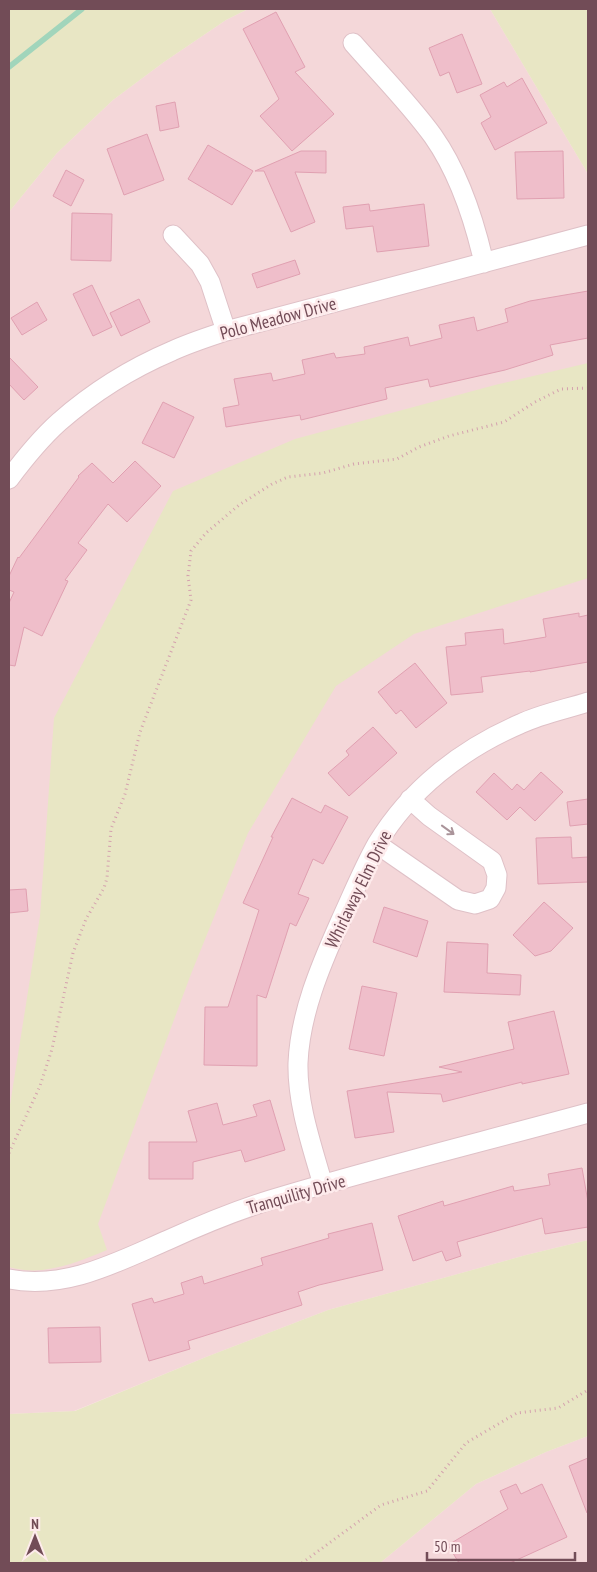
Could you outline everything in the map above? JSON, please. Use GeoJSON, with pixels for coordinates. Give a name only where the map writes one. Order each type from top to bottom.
{"type":"FeatureCollection","features":[{"type":"Feature","properties":{"kind":"street"},"geometry":{"type":"LineString","coordinates":[[353,43],[412,109],[433,137],[448,162],[464,195],[484,262]]}},
{"type":"Feature","properties":{"kind":"street"},"geometry":{"type":"LineString","coordinates":[[173,235],[200,264],[207,276],[226,331]]}},
{"type":"Feature","properties":{"kind":"street","name":"Polo Meadow Drive"},"geometry":{"type":"LineString","coordinates":[[9,479],[40,442],[59,423],[95,395],[126,375],[172,351],[226,331],[588,235]]}},
{"type":"Feature","properties":{"kind":"street","name":"Whirlaway Elm Drive"},"geometry":{"type":"LineString","coordinates":[[323,1185],[306,1124],[299,1087],[298,1064],[301,1038],[312,989],[327,950],[377,844],[410,799],[456,758],[483,741],[522,723],[588,702]]}},
{"type":"Feature","properties":{"kind":"street"},"geometry":{"type":"LineString","coordinates":[[377,844],[458,900],[475,904],[490,899],[496,888],[497,875],[492,862],[429,816],[410,799]]}},
{"type":"Feature","properties":{"kind":"street","name":"Tranquility Drive"},"geometry":{"type":"LineString","coordinates":[[9,1279],[47,1282],[75,1277],[103,1268],[214,1220],[269,1200],[588,1113]]}},
{"type":"Feature","properties":{"kind":"path"},"geometry":{"type":"LineString","coordinates":[[9,1153],[40,1086],[52,1049],[73,953],[86,919],[108,878],[111,829],[125,794],[140,732],[191,600],[188,576],[191,551],[206,533],[240,505],[272,484],[288,477],[323,473],[354,464],[397,459],[419,447],[448,436],[504,422],[535,402],[561,389],[588,388]]}},
{"type":"Feature","properties":{"kind":"path"},"geometry":{"type":"LineString","coordinates":[[302,1563],[380,1505],[428,1491],[466,1443],[517,1413],[558,1408],[588,1390]]}},
{"type":"Feature","properties":{"kind":"shaded area"},"geometry":{"type":"Polygon","coordinates":[[[9,9],[248,9],[226,20],[164,62],[113,100],[57,153],[9,212],[9,9]]]}},
{"type":"Feature","properties":{"kind":"shaded area"},"geometry":{"type":"Polygon","coordinates":[[[248,9],[490,9],[588,174],[588,1240],[526,1255],[328,1310],[74,1411],[9,1414],[9,212],[57,153],[113,100],[164,62],[226,20],[248,9]]]}},
{"type":"Feature","properties":{"kind":"shaded area"},"geometry":{"type":"Polygon","coordinates":[[[490,9],[588,9],[588,174],[490,9]]]}},
{"type":"Feature","properties":{"kind":"shaded area"},"geometry":{"type":"Polygon","coordinates":[[[588,363],[588,578],[414,634],[336,686],[248,833],[191,974],[98,1224],[107,1250],[59,1267],[21,1270],[9,1267],[9,1111],[40,916],[54,718],[173,491],[295,439],[495,385],[588,363]]]}},
{"type":"Feature","properties":{"kind":"shaded area"},"geometry":{"type":"Polygon","coordinates":[[[588,1240],[588,1436],[546,1452],[476,1484],[380,1563],[9,1563],[9,1414],[75,1411],[206,1357],[328,1310],[526,1255],[588,1240]]]}},
{"type":"Feature","properties":{"kind":"shaded area"},"geometry":{"type":"Polygon","coordinates":[[[588,1436],[588,1563],[380,1563],[476,1484],[546,1452],[588,1436]]]}},
{"type":"Feature","properties":{"kind":"building"},"geometry":{"type":"Polygon","coordinates":[[[276,12],[305,67],[295,72],[334,114],[292,151],[260,116],[279,99],[243,29],[276,12]]]}},
{"type":"Feature","properties":{"kind":"building"},"geometry":{"type":"Polygon","coordinates":[[[462,34],[482,84],[457,93],[449,72],[440,76],[429,48],[462,34]]]}},
{"type":"Feature","properties":{"kind":"building"},"geometry":{"type":"Polygon","coordinates":[[[522,78],[547,123],[495,150],[481,123],[491,117],[480,95],[504,82],[507,87],[522,78]]]}},
{"type":"Feature","properties":{"kind":"building"},"geometry":{"type":"Polygon","coordinates":[[[175,102],[179,127],[160,131],[156,106],[175,102]]]}},
{"type":"Feature","properties":{"kind":"building"},"geometry":{"type":"Polygon","coordinates":[[[147,134],[164,180],[124,195],[107,149],[147,134]]]}},
{"type":"Feature","properties":{"kind":"building"},"geometry":{"type":"Polygon","coordinates":[[[208,145],[253,171],[232,205],[188,179],[208,145]]]}},
{"type":"Feature","properties":{"kind":"building"},"geometry":{"type":"Polygon","coordinates":[[[301,151],[326,151],[326,173],[295,172],[315,222],[291,232],[264,171],[255,171],[301,151]]]}},
{"type":"Feature","properties":{"kind":"building"},"geometry":{"type":"Polygon","coordinates":[[[563,151],[564,198],[517,199],[515,152],[563,151]]]}},
{"type":"Feature","properties":{"kind":"building"},"geometry":{"type":"Polygon","coordinates":[[[66,170],[84,180],[71,206],[53,196],[66,170]]]}},
{"type":"Feature","properties":{"kind":"building"},"geometry":{"type":"Polygon","coordinates":[[[369,204],[370,211],[424,204],[429,246],[377,252],[373,226],[346,229],[343,207],[369,204]]]}},
{"type":"Feature","properties":{"kind":"building"},"geometry":{"type":"Polygon","coordinates":[[[72,213],[112,214],[111,261],[71,260],[72,213]]]}},
{"type":"Feature","properties":{"kind":"building"},"geometry":{"type":"Polygon","coordinates":[[[295,260],[300,274],[257,288],[252,274],[295,260]]]}},
{"type":"Feature","properties":{"kind":"building"},"geometry":{"type":"Polygon","coordinates":[[[92,285],[112,327],[93,336],[73,294],[92,285]]]}},
{"type":"Feature","properties":{"kind":"building"},"geometry":{"type":"Polygon","coordinates":[[[588,291],[588,338],[550,345],[553,355],[505,370],[430,387],[428,379],[385,388],[387,399],[301,420],[300,415],[226,427],[223,408],[239,405],[234,379],[271,373],[273,381],[305,374],[302,360],[334,353],[336,358],[365,354],[364,347],[408,337],[410,346],[442,338],[439,325],[474,317],[477,331],[508,322],[505,309],[530,301],[588,291]]]}},
{"type":"Feature","properties":{"kind":"building"},"geometry":{"type":"Polygon","coordinates":[[[139,299],[150,322],[121,336],[110,313],[139,299]]]}},
{"type":"Feature","properties":{"kind":"building"},"geometry":{"type":"Polygon","coordinates":[[[37,302],[47,320],[22,335],[11,318],[37,302]]]}},
{"type":"Feature","properties":{"kind":"building"},"geometry":{"type":"Polygon","coordinates":[[[9,357],[38,387],[24,400],[9,384],[9,357]]]}},
{"type":"Feature","properties":{"kind":"building"},"geometry":{"type":"Polygon","coordinates":[[[163,402],[194,417],[174,458],[142,443],[163,402]]]}},
{"type":"Feature","properties":{"kind":"building"},"geometry":{"type":"Polygon","coordinates":[[[135,461],[161,486],[127,522],[108,504],[78,543],[87,550],[65,580],[68,581],[42,636],[24,627],[15,666],[9,665],[9,603],[14,592],[9,590],[9,576],[18,557],[78,476],[92,463],[113,483],[135,461]]]}},
{"type":"Feature","properties":{"kind":"building"},"geometry":{"type":"Polygon","coordinates":[[[579,613],[579,617],[588,615],[588,662],[530,672],[481,677],[483,692],[451,695],[446,647],[466,645],[465,633],[503,629],[504,644],[546,637],[543,619],[579,613]]]}},
{"type":"Feature","properties":{"kind":"building"},"geometry":{"type":"Polygon","coordinates":[[[415,663],[447,703],[416,728],[401,710],[396,714],[378,692],[415,663]]]}},
{"type":"Feature","properties":{"kind":"building"},"geometry":{"type":"Polygon","coordinates":[[[373,727],[397,753],[349,796],[328,773],[349,755],[346,751],[373,727]]]}},
{"type":"Feature","properties":{"kind":"building"},"geometry":{"type":"Polygon","coordinates":[[[541,772],[563,792],[535,821],[520,807],[507,820],[476,792],[494,773],[512,790],[517,784],[524,790],[541,772]]]}},
{"type":"Feature","properties":{"kind":"building"},"geometry":{"type":"Polygon","coordinates":[[[292,798],[321,813],[325,805],[348,817],[323,864],[313,859],[298,894],[309,898],[296,926],[290,923],[266,998],[257,995],[257,1066],[204,1065],[205,1007],[228,1007],[259,910],[243,903],[273,837],[271,837],[292,798]]]}},
{"type":"Feature","properties":{"kind":"building"},"geometry":{"type":"Polygon","coordinates":[[[588,799],[588,824],[570,826],[567,802],[588,799]]]}},
{"type":"Feature","properties":{"kind":"building"},"geometry":{"type":"Polygon","coordinates":[[[571,837],[572,858],[588,857],[588,882],[538,884],[536,838],[571,837]]]}},
{"type":"Feature","properties":{"kind":"building"},"geometry":{"type":"Polygon","coordinates":[[[26,889],[28,911],[9,913],[9,890],[26,889]]]}},
{"type":"Feature","properties":{"kind":"building"},"geometry":{"type":"Polygon","coordinates":[[[544,902],[573,928],[551,951],[535,956],[513,935],[544,902]]]}},
{"type":"Feature","properties":{"kind":"building"},"geometry":{"type":"Polygon","coordinates":[[[384,907],[428,921],[417,957],[373,942],[384,907]]]}},
{"type":"Feature","properties":{"kind":"building"},"geometry":{"type":"Polygon","coordinates":[[[447,942],[488,944],[487,973],[521,975],[520,995],[444,992],[447,942]]]}},
{"type":"Feature","properties":{"kind":"building"},"geometry":{"type":"Polygon","coordinates":[[[362,986],[397,993],[384,1056],[349,1049],[362,986]]]}},
{"type":"Feature","properties":{"kind":"building"},"geometry":{"type":"Polygon","coordinates":[[[554,1011],[569,1074],[522,1084],[522,1082],[443,1102],[441,1094],[387,1092],[394,1132],[355,1138],[347,1091],[462,1072],[439,1067],[514,1049],[508,1022],[554,1011]]]}},
{"type":"Feature","properties":{"kind":"building"},"geometry":{"type":"Polygon","coordinates":[[[270,1100],[285,1150],[245,1162],[241,1150],[193,1162],[193,1179],[149,1179],[149,1142],[197,1142],[188,1111],[217,1103],[223,1125],[257,1116],[253,1105],[270,1100]]]}},
{"type":"Feature","properties":{"kind":"building"},"geometry":{"type":"Polygon","coordinates":[[[582,1168],[588,1202],[588,1227],[545,1234],[542,1218],[457,1242],[461,1256],[446,1261],[442,1251],[413,1261],[398,1216],[443,1201],[444,1206],[513,1186],[514,1191],[550,1185],[548,1174],[582,1168]]]}},
{"type":"Feature","properties":{"kind":"building"},"geometry":{"type":"Polygon","coordinates":[[[372,1223],[383,1270],[319,1285],[298,1292],[302,1305],[188,1341],[190,1349],[149,1361],[132,1304],[152,1298],[154,1303],[184,1294],[181,1283],[202,1276],[204,1284],[263,1265],[261,1258],[329,1238],[328,1234],[372,1223]]]}},
{"type":"Feature","properties":{"kind":"building"},"geometry":{"type":"Polygon","coordinates":[[[100,1327],[101,1362],[49,1363],[48,1328],[100,1327]]]}},
{"type":"Feature","properties":{"kind":"building"},"geometry":{"type":"Polygon","coordinates":[[[588,1458],[588,1512],[587,1513],[569,1466],[588,1458]]]}},
{"type":"Feature","properties":{"kind":"building"},"geometry":{"type":"Polygon","coordinates":[[[516,1484],[521,1494],[542,1484],[567,1537],[510,1563],[459,1563],[448,1545],[508,1509],[500,1491],[516,1484]]]}},
{"type":"Feature","properties":{"kind":"waterway"},"geometry":{"type":"LineString","coordinates":[[9,67],[82,9]]}}]}
